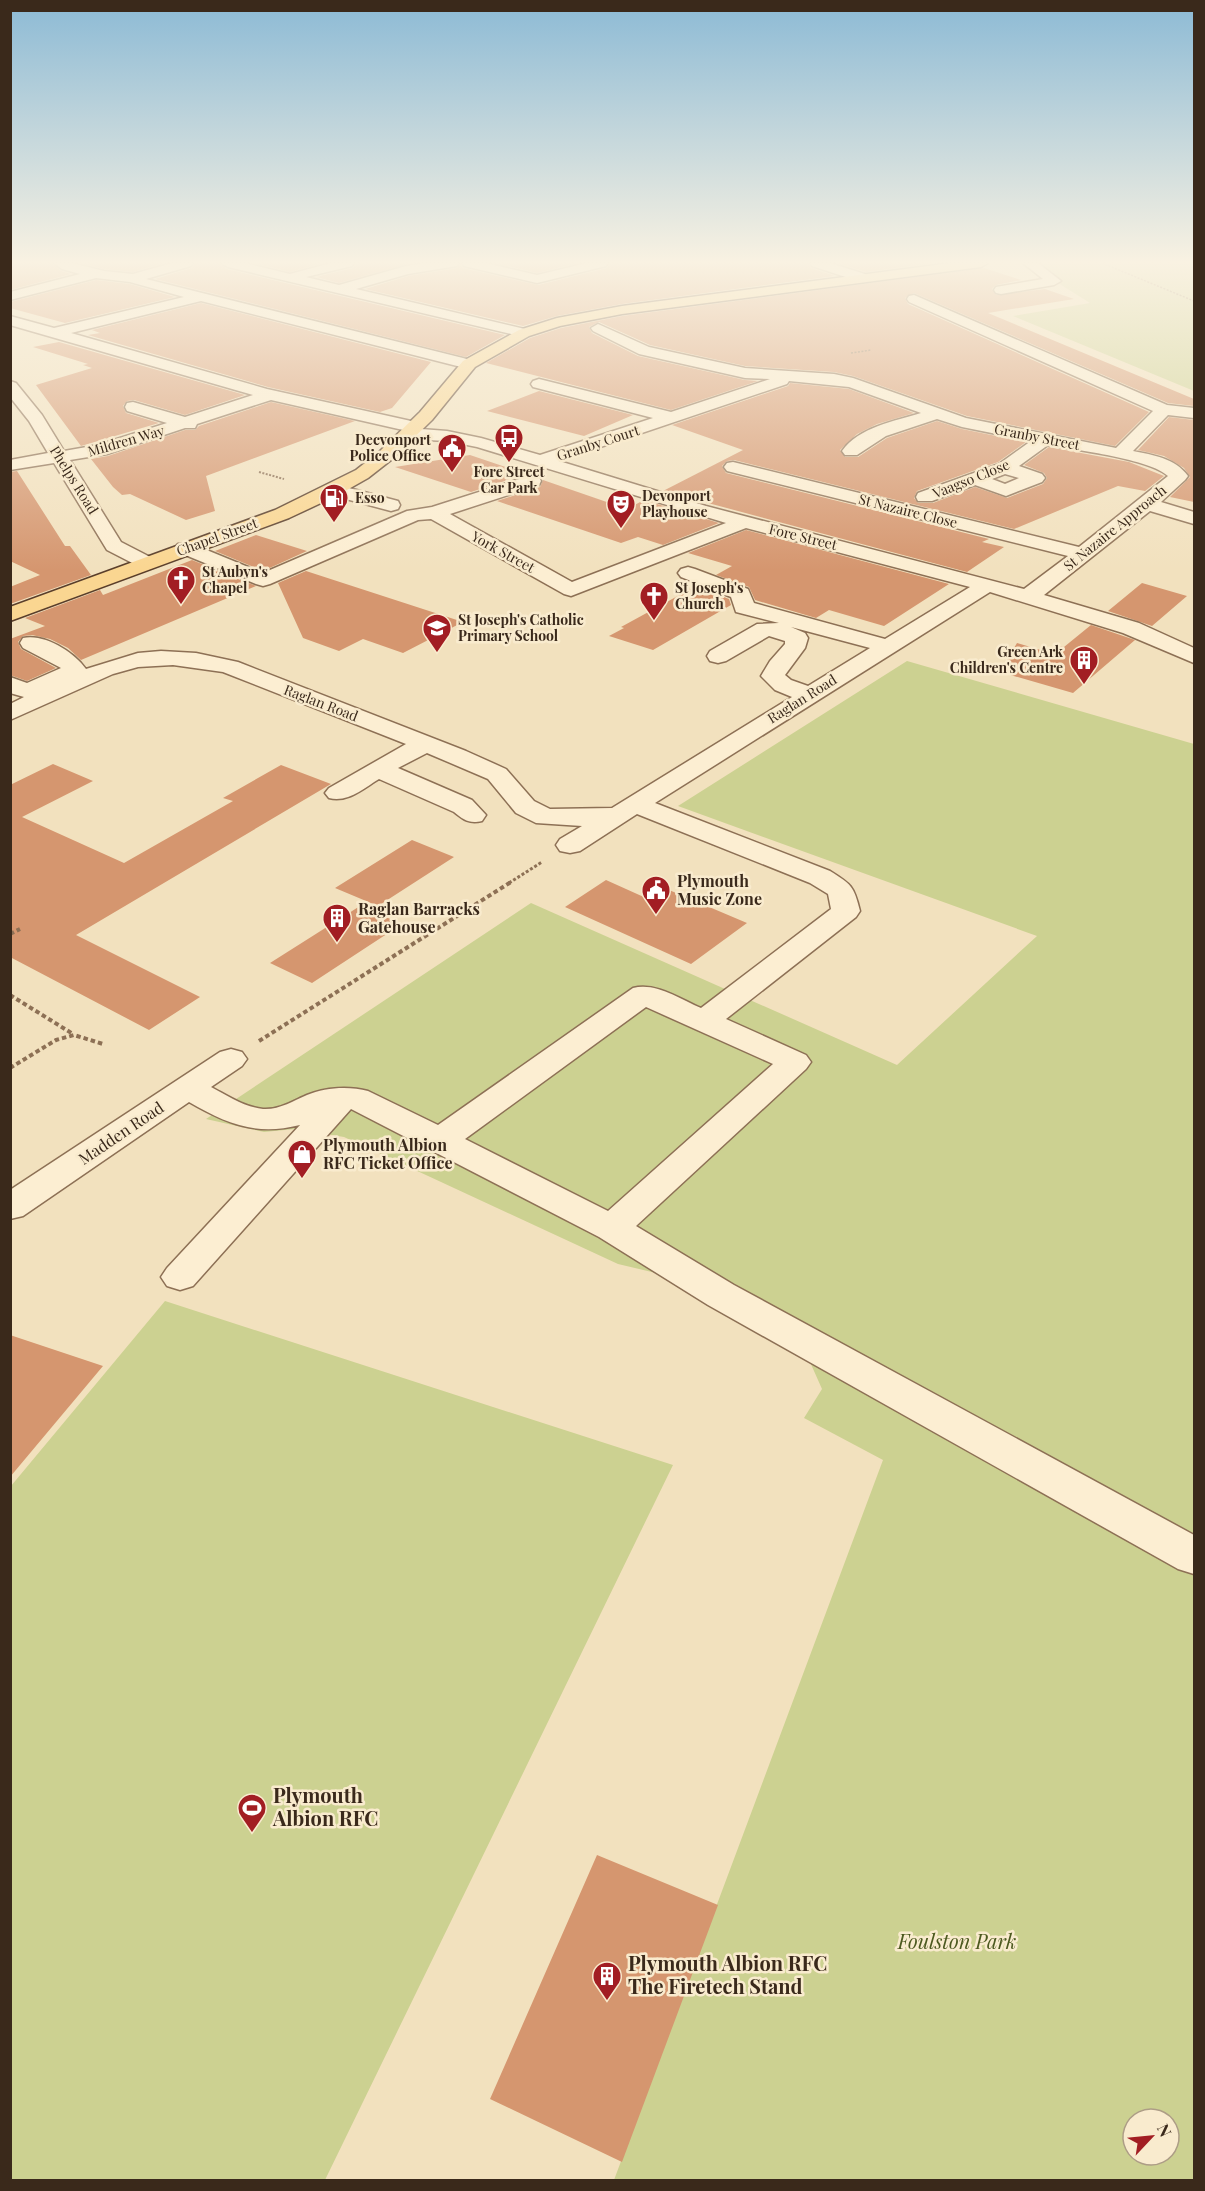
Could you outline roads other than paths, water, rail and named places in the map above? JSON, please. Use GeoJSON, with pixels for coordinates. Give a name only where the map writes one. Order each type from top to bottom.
{"type":"FeatureCollection","features":[{"type":"Feature","properties":{"kind":"main road","name":"Chapel Street"},"geometry":{"type":"LineString","coordinates":[[10,615],[185,548],[282,514],[334,490],[362,474],[411,430],[469,365]]}},
{"type":"Feature","properties":{"kind":"street","name":"Fore Street"},"geometry":{"type":"LineString","coordinates":[[171,365],[359,417],[411,430],[481,443],[745,522],[987,585],[1131,628],[1194,656]]}},
{"type":"Feature","properties":{"kind":"street","name":"Fore Street"},"geometry":{"type":"LineString","coordinates":[[208,365],[278,385],[276,395]]}},
{"type":"Feature","properties":{"kind":"street","name":"Granby Street"},"geometry":{"type":"LineString","coordinates":[[707,365],[745,374],[791,378],[816,377],[853,383],[962,422],[1120,454]]}},
{"type":"Feature","properties":{"kind":"street"},"geometry":{"type":"LineString","coordinates":[[1066,365],[1164,410],[1194,413]]}},
{"type":"Feature","properties":{"kind":"street","name":"Granby Court"},"geometry":{"type":"LineString","coordinates":[[541,461],[791,378]]}},
{"type":"Feature","properties":{"kind":"street"},"geometry":{"type":"LineString","coordinates":[[539,384],[571,388],[675,418]]}},
{"type":"Feature","properties":{"kind":"street","name":"Phelps Road"},"geometry":{"type":"LineString","coordinates":[[10,386],[27,420],[60,458],[114,546],[147,563]]}},
{"type":"Feature","properties":{"kind":"street"},"geometry":{"type":"LineString","coordinates":[[307,403],[335,393]]}},
{"type":"Feature","properties":{"kind":"street","name":"Mildren Way"},"geometry":{"type":"LineString","coordinates":[[10,465],[101,450],[276,395]]}},
{"type":"Feature","properties":{"kind":"street"},"geometry":{"type":"LineString","coordinates":[[133,407],[205,428]]}},
{"type":"Feature","properties":{"kind":"street"},"geometry":{"type":"LineString","coordinates":[[1120,454],[1164,410]]}},
{"type":"Feature","properties":{"kind":"street"},"geometry":{"type":"LineString","coordinates":[[851,451],[862,440],[879,432],[935,414]]}},
{"type":"Feature","properties":{"kind":"street","name":"Vaagso Close"},"geometry":{"type":"LineString","coordinates":[[925,497],[1005,468],[1045,439]]}},
{"type":"Feature","properties":{"kind":"street","name":"St Nazaire Approach"},"geometry":{"type":"LineString","coordinates":[[1120,454],[1169,467],[1187,475]]}},
{"type":"Feature","properties":{"kind":"street","name":"St Nazaire Close"},"geometry":{"type":"LineString","coordinates":[[733,467],[1083,554]]}},
{"type":"Feature","properties":{"kind":"street"},"geometry":{"type":"LineString","coordinates":[[975,480],[1006,490],[1036,478],[1005,468]]}},
{"type":"Feature","properties":{"kind":"street","name":"St Nazaire Approach"},"geometry":{"type":"LineString","coordinates":[[1028,597],[1187,475]]}},
{"type":"Feature","properties":{"kind":"street"},"geometry":{"type":"LineString","coordinates":[[185,548],[263,580],[414,515],[434,513],[532,481]]}},
{"type":"Feature","properties":{"kind":"street"},"geometry":{"type":"LineString","coordinates":[[949,489],[999,505]]}},
{"type":"Feature","properties":{"kind":"street"},"geometry":{"type":"LineString","coordinates":[[334,490],[391,505]]}},
{"type":"Feature","properties":{"kind":"street"},"geometry":{"type":"LineString","coordinates":[[1147,504],[1194,518]]}},
{"type":"Feature","properties":{"kind":"street","name":"York Street"},"geometry":{"type":"LineString","coordinates":[[434,513],[571,590],[745,522]]}},
{"type":"Feature","properties":{"kind":"street"},"geometry":{"type":"LineString","coordinates":[[688,573],[741,593],[744,607],[887,646]]}},
{"type":"Feature","properties":{"kind":"street","name":"Raglan Road"},"geometry":{"type":"LineString","coordinates":[[570,844],[987,585]]}},
{"type":"Feature","properties":{"kind":"street"},"geometry":{"type":"LineString","coordinates":[[718,656],[765,628],[791,633],[797,638],[796,646],[774,669],[773,676],[783,685],[809,695]]}},
{"type":"Feature","properties":{"kind":"street"},"geometry":{"type":"LineString","coordinates":[[19,688],[75,670],[67,660],[31,643]]}},
{"type":"Feature","properties":{"kind":"street","name":"Raglan Road"},"geometry":{"type":"LineString","coordinates":[[10,713],[107,669],[139,660],[173,658],[200,660],[230,667],[497,774],[525,807],[545,817],[583,818],[626,809]]}},
{"type":"Feature","properties":{"kind":"street"},"geometry":{"type":"LineString","coordinates":[[338,793],[425,744]]}},
{"type":"Feature","properties":{"kind":"street"},"geometry":{"type":"LineString","coordinates":[[378,769],[463,806],[473,815]]}},
{"type":"Feature","properties":{"kind":"street"},"geometry":{"type":"LineString","coordinates":[[626,809],[820,877],[840,890],[846,911],[704,1021]]}},
{"type":"Feature","properties":{"kind":"street"},"geometry":{"type":"LineString","coordinates":[[440,1140],[644,994],[795,1062],[612,1228]]}},
{"type":"Feature","properties":{"kind":"street","name":"Madden Road"},"geometry":{"type":"LineString","coordinates":[[10,1207],[231,1059]]}},
{"type":"Feature","properties":{"kind":"street"},"geometry":{"type":"LineString","coordinates":[[188,1088],[233,1113],[264,1120],[288,1117],[322,1101],[356,1098],[612,1228],[721,1295],[1194,1556]]}},
{"type":"Feature","properties":{"kind":"street"},"geometry":{"type":"LineString","coordinates":[[180,1277],[342,1099]]}},
{"type":"Feature","properties":{"kind":"place","name":"Fore Street Car Park"},"geometry":{"type":"Point","coordinates":[509,464]}},
{"type":"Feature","properties":{"kind":"place","name":"Decvonport Police Office"},"geometry":{"type":"Point","coordinates":[452,474]}},
{"type":"Feature","properties":{"kind":"place","name":"Esso"},"geometry":{"type":"Point","coordinates":[334,524]}},
{"type":"Feature","properties":{"kind":"place","name":"Devonport Playhouse"},"geometry":{"type":"Point","coordinates":[621,530]}},
{"type":"Feature","properties":{"kind":"place","name":"St Aubyn's Chapel"},"geometry":{"type":"Point","coordinates":[181,606]}},
{"type":"Feature","properties":{"kind":"place","name":"St Joseph's Church"},"geometry":{"type":"Point","coordinates":[654,622]}},
{"type":"Feature","properties":{"kind":"place","name":"St Joseph's Catholic Primary School"},"geometry":{"type":"Point","coordinates":[437,654]}},
{"type":"Feature","properties":{"kind":"place","name":"Green Ark Children's Centre"},"geometry":{"type":"Point","coordinates":[1084,686]}},
{"type":"Feature","properties":{"kind":"place","name":"Plymouth Music Zone"},"geometry":{"type":"Point","coordinates":[656,916]}},
{"type":"Feature","properties":{"kind":"place","name":"Raglan Barracks Gatehouse"},"geometry":{"type":"Point","coordinates":[337,944]}},
{"type":"Feature","properties":{"kind":"place","name":"Plymouth Albion RFC Ticket Office"},"geometry":{"type":"Point","coordinates":[302,1180]}},
{"type":"Feature","properties":{"kind":"place","name":"Plymouth Albion RFC"},"geometry":{"type":"Point","coordinates":[252,1834]}},
{"type":"Feature","properties":{"kind":"place","name":"Plymouth Albion RFC The Firetech Stand"},"geometry":{"type":"Point","coordinates":[607,2002]}},
{"type":"Feature","properties":{"kind":"park label","name":"Foulston Park"},"geometry":{"type":"Point","coordinates":[957,1942]}}]}
